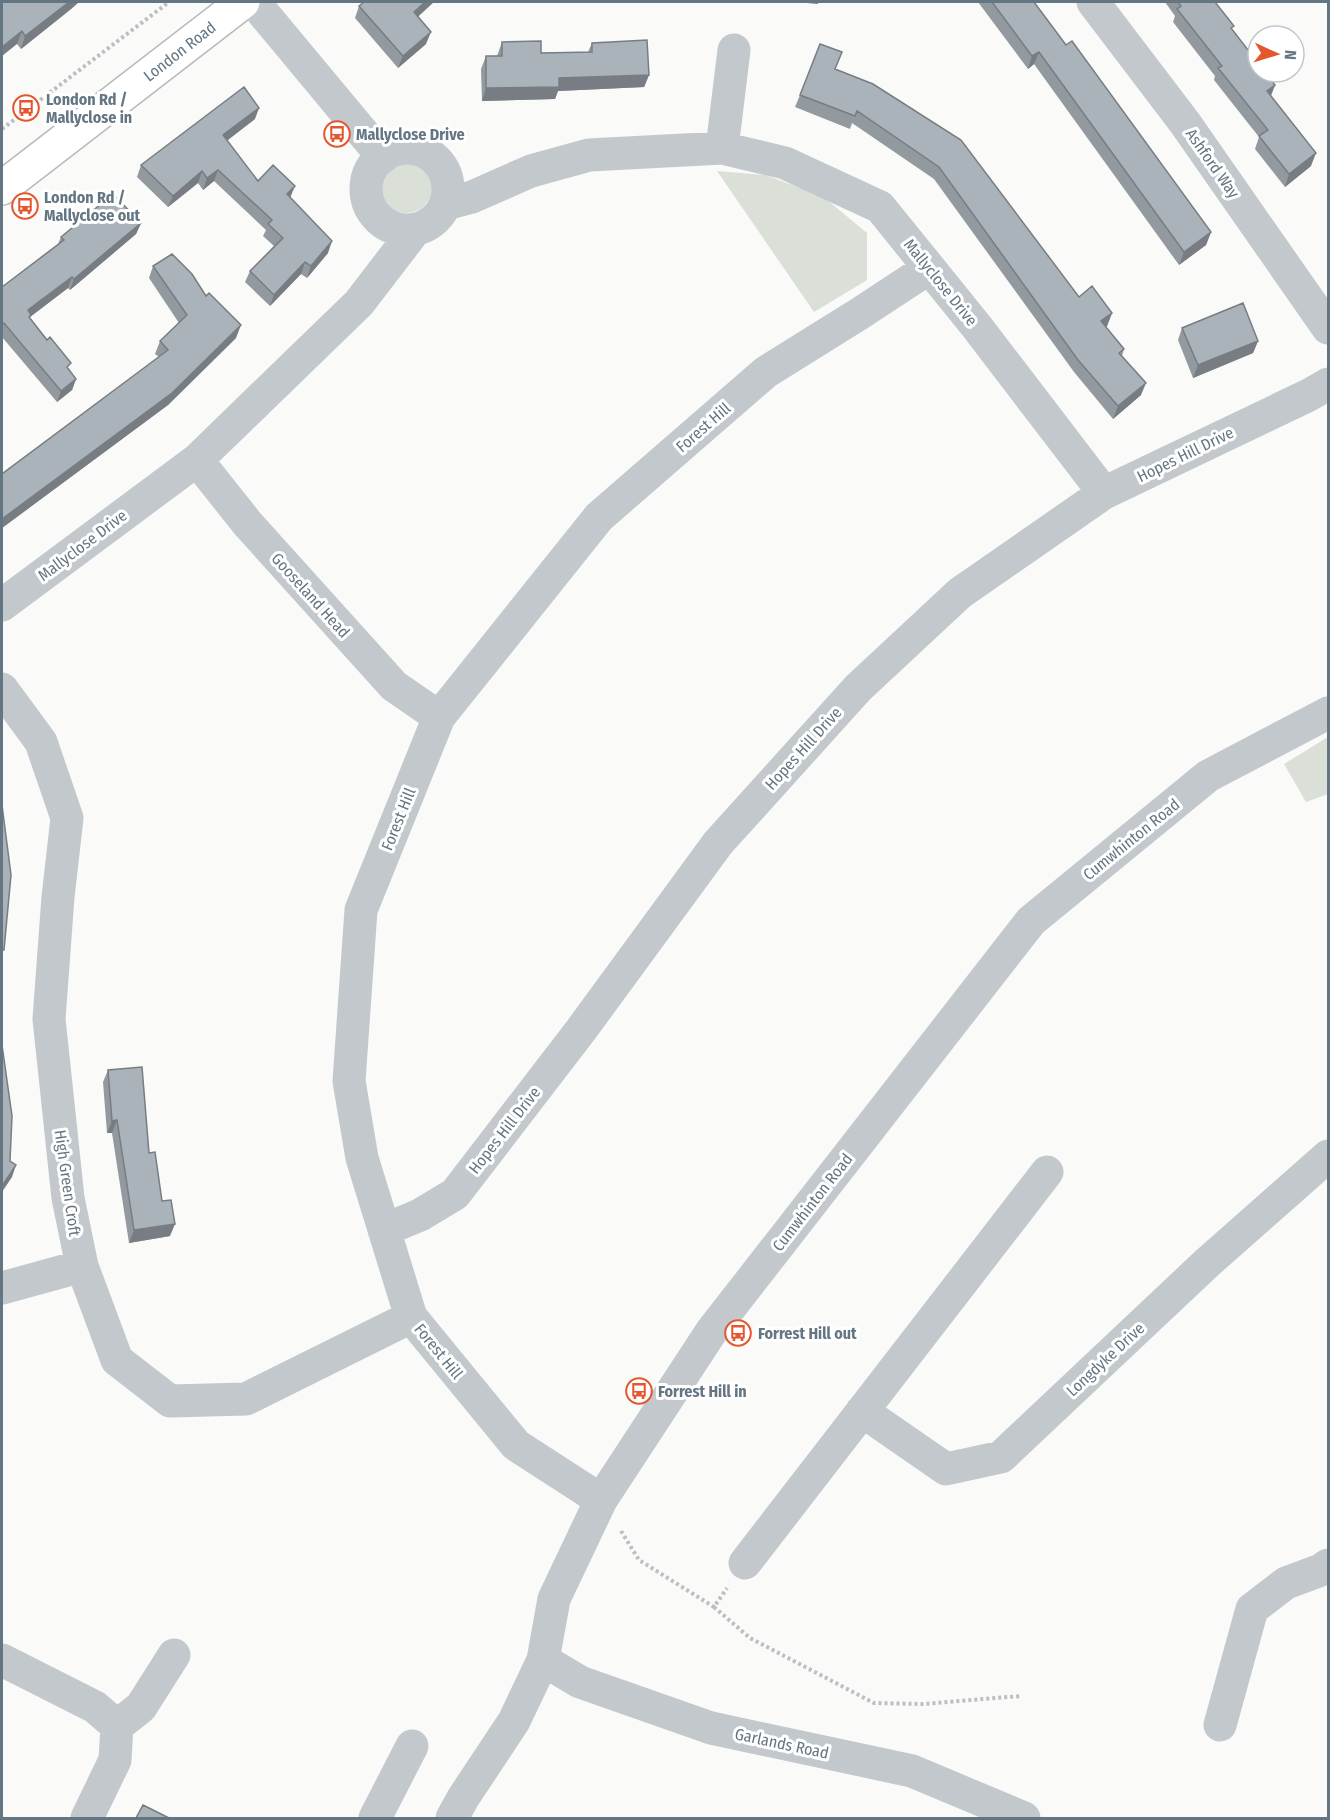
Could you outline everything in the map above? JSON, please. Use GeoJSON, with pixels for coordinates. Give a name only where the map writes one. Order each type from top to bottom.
{"type":"FeatureCollection","features":[{"type":"Feature","properties":{"kind":"main road","name":"London Road"},"geometry":{"type":"LineString","coordinates":[[2,188],[243,2]]}},
{"type":"Feature","properties":{"kind":"street"},"geometry":{"type":"LineString","coordinates":[[254,2],[383,157]]}},
{"type":"Feature","properties":{"kind":"street","name":"Ashford Way"},"geometry":{"type":"LineString","coordinates":[[1093,2],[1185,123],[1329,328]]}},
{"type":"Feature","properties":{"kind":"street"},"geometry":{"type":"LineString","coordinates":[[722,148],[734,50]]}},
{"type":"Feature","properties":{"kind":"street"},"geometry":{"type":"LineString","coordinates":[[415,230],[392,227],[382,221],[369,202],[366,190],[368,178],[383,157],[403,148],[427,153],[436,160],[447,181],[448,193],[445,204]]}},
{"type":"Feature","properties":{"kind":"street","name":"Mallyclose Drive"},"geometry":{"type":"LineString","coordinates":[[2,605],[197,460],[359,303],[415,230],[428,225],[439,216],[445,204],[472,197],[531,171],[589,155],[722,148],[785,163],[880,207],[977,327],[1104,493]]}},
{"type":"Feature","properties":{"kind":"street","name":"Forest Hill"},"geometry":{"type":"LineString","coordinates":[[601,1500],[516,1445],[411,1317],[362,1158],[349,1081],[361,910],[439,717],[599,518],[766,372],[929,268]]}},
{"type":"Feature","properties":{"kind":"street","name":"Hopes Hill Drive"},"geometry":{"type":"LineString","coordinates":[[384,1230],[420,1215],[454,1194],[581,1030],[718,843],[858,688],[960,593],[1104,493],[1329,384]]}},
{"type":"Feature","properties":{"kind":"street","name":"Gooseland Head"},"geometry":{"type":"LineString","coordinates":[[197,460],[247,523],[394,686],[439,717]]}},
{"type":"Feature","properties":{"kind":"street","name":"High Green Croft"},"geometry":{"type":"LineString","coordinates":[[2,689],[41,742],[67,818],[58,897],[49,1019],[68,1198],[82,1266],[117,1360],[170,1401],[246,1400],[411,1317]]}},
{"type":"Feature","properties":{"kind":"street","name":"Cumwhinton Road"},"geometry":{"type":"LineString","coordinates":[[452,1818],[514,1721],[543,1660],[554,1599],[601,1500],[711,1332],[1030,921],[1208,776],[1329,713]]}},
{"type":"Feature","properties":{"kind":"street","name":"Longdyke Drive"},"geometry":{"type":"LineString","coordinates":[[862,1411],[946,1469],[1001,1457],[1208,1262],[1329,1156]]}},
{"type":"Feature","properties":{"kind":"street"},"geometry":{"type":"LineString","coordinates":[[745,1563],[1047,1172]]}},
{"type":"Feature","properties":{"kind":"street"},"geometry":{"type":"LineString","coordinates":[[2,1287],[82,1266]]}},
{"type":"Feature","properties":{"kind":"street"},"geometry":{"type":"LineString","coordinates":[[1220,1725],[1252,1609],[1286,1583],[1329,1565]]}},
{"type":"Feature","properties":{"kind":"street"},"geometry":{"type":"LineString","coordinates":[[87,1818],[115,1760],[117,1726],[141,1707],[174,1655]]}},
{"type":"Feature","properties":{"kind":"street"},"geometry":{"type":"LineString","coordinates":[[2,1660],[95,1707],[117,1726]]}},
{"type":"Feature","properties":{"kind":"street","name":"Garlands Road"},"geometry":{"type":"LineString","coordinates":[[543,1660],[580,1682],[711,1728],[912,1771],[1024,1818]]}},
{"type":"Feature","properties":{"kind":"street"},"geometry":{"type":"LineString","coordinates":[[375,1818],[412,1746]]}},
{"type":"Feature","properties":{"kind":"path"},"geometry":{"type":"LineString","coordinates":[[2,129],[169,2]]}},
{"type":"Feature","properties":{"kind":"path"},"geometry":{"type":"LineString","coordinates":[[601,1500],[639,1560],[714,1607],[750,1638],[874,1703],[922,1704],[1021,1696]]}},
{"type":"Feature","properties":{"kind":"path"},"geometry":{"type":"LineString","coordinates":[[714,1607],[745,1563]]}},
{"type":"Feature","properties":{"kind":"shaded area"},"geometry":{"type":"Polygon","coordinates":[[[406,161],[420,165],[428,173],[432,187],[428,201],[420,209],[406,213],[392,209],[384,201],[380,187],[384,173],[392,165],[406,161]]]}},
{"type":"Feature","properties":{"kind":"shaded area"},"geometry":{"type":"Polygon","coordinates":[[[717,171],[765,175],[826,199],[867,233],[867,280],[814,312],[717,171]]]}},
{"type":"Feature","properties":{"kind":"shaded area"},"geometry":{"type":"Polygon","coordinates":[[[1328,737],[1328,794],[1306,802],[1284,764],[1328,737]]]}},
{"type":"Feature","properties":{"kind":"building"},"geometry":{"type":"Polygon","coordinates":[[[2,2],[69,2],[25,36],[22,31],[2,47],[2,2]]]}},
{"type":"Feature","properties":{"kind":"building"},"geometry":{"type":"Polygon","coordinates":[[[364,2],[425,2],[414,12],[431,32],[403,56],[359,6],[364,2]]]}},
{"type":"Feature","properties":{"kind":"building"},"geometry":{"type":"Polygon","coordinates":[[[992,2],[1034,2],[1066,45],[1072,41],[1211,232],[1184,252],[1039,52],[1032,56],[992,2]]]}},
{"type":"Feature","properties":{"kind":"building"},"geometry":{"type":"Polygon","coordinates":[[[1178,2],[1215,2],[1234,26],[1231,28],[1246,47],[1246,84],[1275,85],[1267,91],[1316,153],[1289,174],[1259,136],[1268,130],[1218,68],[1222,66],[1177,9],[1181,6],[1178,2]]]}},
{"type":"Feature","properties":{"kind":"building"},"geometry":{"type":"Polygon","coordinates":[[[647,40],[649,75],[559,78],[559,87],[486,88],[486,56],[502,56],[502,42],[541,41],[541,53],[592,52],[592,43],[647,40]]]}},
{"type":"Feature","properties":{"kind":"building"},"geometry":{"type":"Polygon","coordinates":[[[820,44],[842,52],[835,69],[873,84],[961,140],[1079,297],[1092,286],[1112,313],[1101,321],[1124,349],[1119,353],[1146,383],[1118,406],[1078,360],[939,167],[857,111],[855,116],[800,95],[820,44]]]}},
{"type":"Feature","properties":{"kind":"building"},"geometry":{"type":"Polygon","coordinates":[[[244,87],[259,108],[223,135],[258,181],[273,165],[295,186],[287,194],[332,241],[311,266],[305,262],[274,295],[250,271],[283,238],[268,224],[272,220],[218,170],[207,178],[202,171],[173,196],[141,165],[244,87]]]}},
{"type":"Feature","properties":{"kind":"building"},"geometry":{"type":"Polygon","coordinates":[[[113,194],[141,223],[74,279],[72,277],[28,310],[31,315],[29,317],[47,340],[50,337],[71,363],[67,367],[76,379],[61,391],[4,323],[2,325],[2,287],[64,240],[61,237],[113,194]]]}},
{"type":"Feature","properties":{"kind":"building"},"geometry":{"type":"Polygon","coordinates":[[[172,254],[192,274],[206,296],[209,293],[241,325],[172,393],[2,519],[2,474],[168,350],[160,341],[187,315],[153,266],[172,254]]]}},
{"type":"Feature","properties":{"kind":"building"},"geometry":{"type":"Polygon","coordinates":[[[1243,303],[1258,341],[1198,365],[1182,328],[1243,303]]]}},
{"type":"Feature","properties":{"kind":"building"},"geometry":{"type":"Polygon","coordinates":[[[2,805],[11,875],[4,950],[2,950],[2,805]]]}},
{"type":"Feature","properties":{"kind":"building"},"geometry":{"type":"Polygon","coordinates":[[[2,1045],[12,1116],[10,1161],[16,1165],[2,1186],[2,1045]]]}},
{"type":"Feature","properties":{"kind":"building"},"geometry":{"type":"Polygon","coordinates":[[[142,1067],[149,1153],[155,1152],[162,1201],[171,1200],[175,1224],[134,1230],[117,1120],[112,1121],[108,1070],[142,1067]]]}},
{"type":"Feature","properties":{"kind":"building"},"geometry":{"type":"Polygon","coordinates":[[[143,1805],[169,1818],[136,1818],[143,1805]]]}},
{"type":"Feature","properties":{"kind":"place","name":"London Rd / Mallyclose in"},"geometry":{"type":"Point","coordinates":[26,108]}},
{"type":"Feature","properties":{"kind":"place","name":"Mallyclose Drive"},"geometry":{"type":"Point","coordinates":[337,134]}},
{"type":"Feature","properties":{"kind":"place","name":"London Rd / Mallyclose out"},"geometry":{"type":"Point","coordinates":[25,206]}},
{"type":"Feature","properties":{"kind":"place","name":"Forrest Hill out"},"geometry":{"type":"Point","coordinates":[738,1333]}},
{"type":"Feature","properties":{"kind":"place","name":"Forrest Hill in"},"geometry":{"type":"Point","coordinates":[639,1391]}}]}
